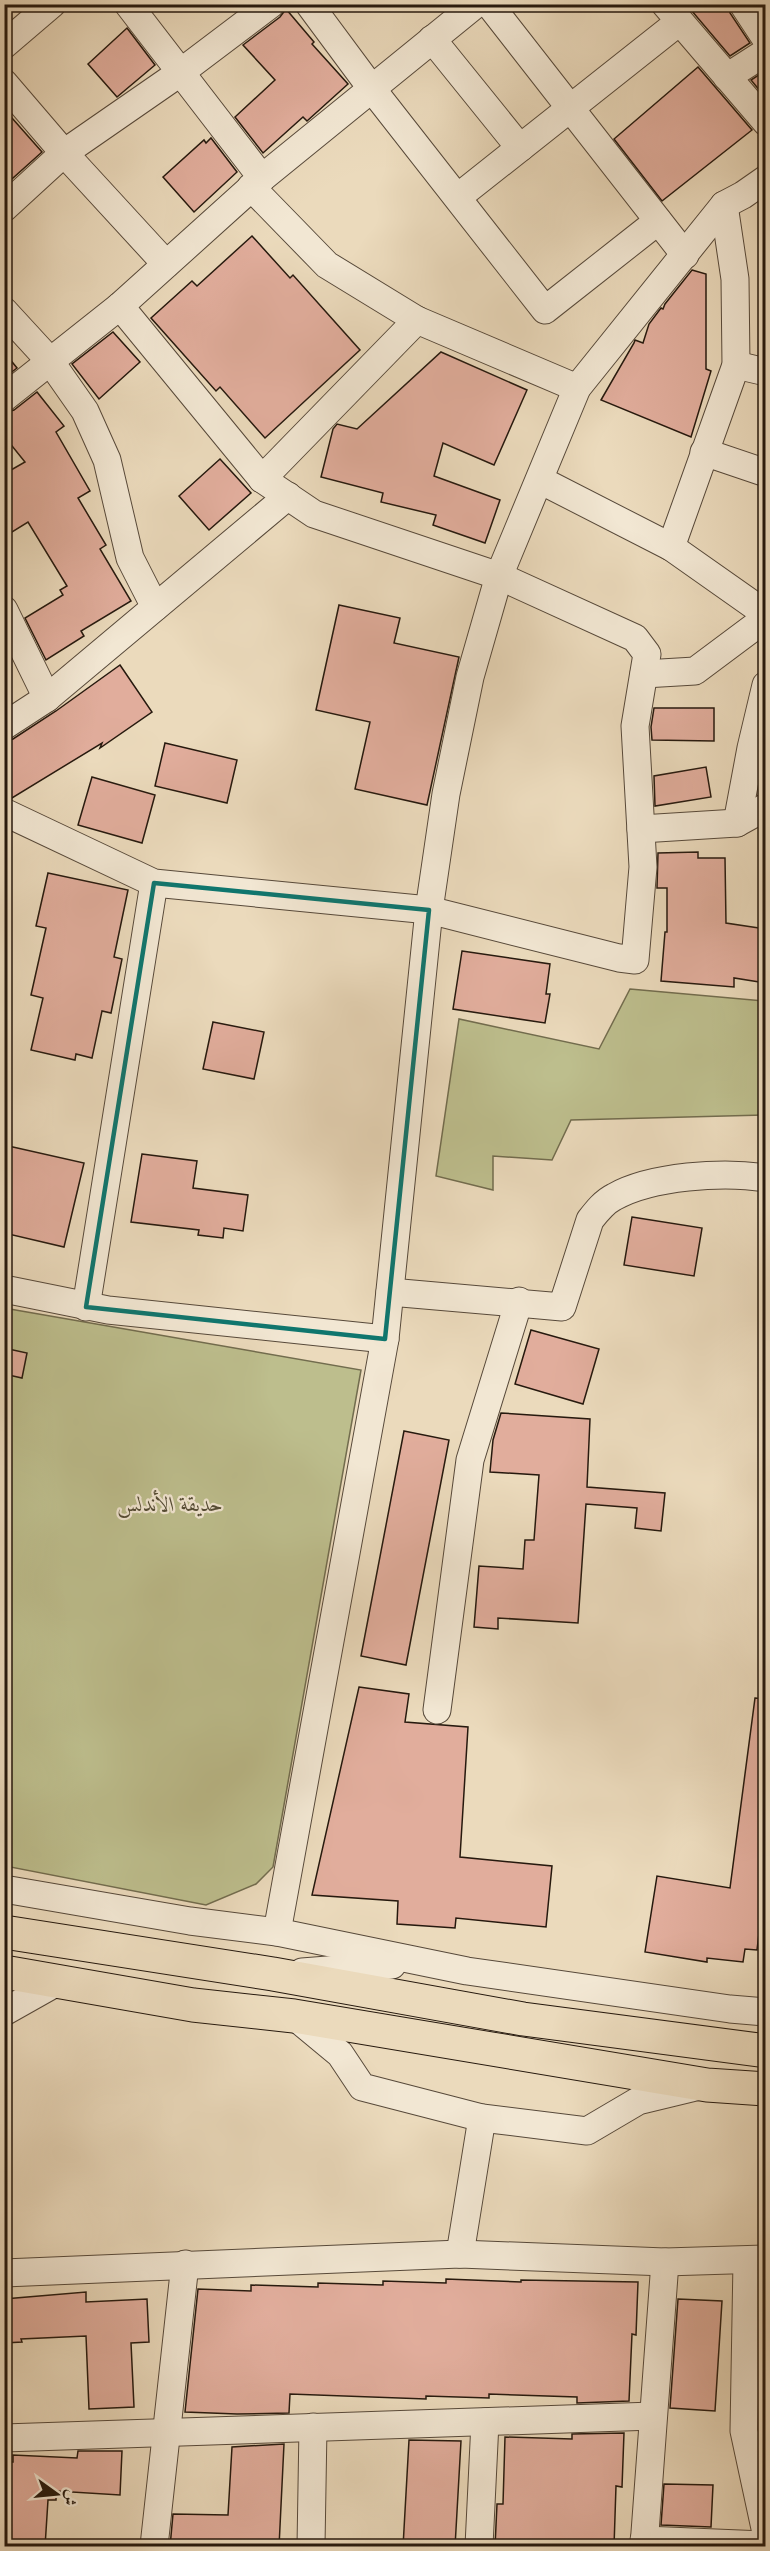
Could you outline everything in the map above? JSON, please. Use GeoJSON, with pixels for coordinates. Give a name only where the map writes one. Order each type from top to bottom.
{"type":"FeatureCollection","features":[{"type":"Feature","properties":{"kind":"main road"},"geometry":{"type":"LineString","coordinates":[[4,1932],[273,1974],[523,2019],[765,2051]]}},
{"type":"Feature","properties":{"kind":"main road"},"geometry":{"type":"LineString","coordinates":[[4,1972],[193,2006],[294,2016],[707,2085],[765,2090]]}},
{"type":"Feature","properties":{"kind":"street"},"geometry":{"type":"LineString","coordinates":[[4,45],[52,4]]}},
{"type":"Feature","properties":{"kind":"street"},"geometry":{"type":"LineString","coordinates":[[128,4],[181,72],[256,183],[327,266],[417,321],[577,388]]}},
{"type":"Feature","properties":{"kind":"street"},"geometry":{"type":"LineString","coordinates":[[4,208],[64,153],[181,72],[271,4]]}},
{"type":"Feature","properties":{"kind":"street"},"geometry":{"type":"LineString","coordinates":[[309,4],[372,89],[545,310],[658,221]]}},
{"type":"Feature","properties":{"kind":"street"},"geometry":{"type":"LineString","coordinates":[[4,398],[120,306],[256,183],[476,4]]}},
{"type":"Feature","properties":{"kind":"street"},"geometry":{"type":"LineString","coordinates":[[489,4],[685,255]]}},
{"type":"Feature","properties":{"kind":"street"},"geometry":{"type":"LineString","coordinates":[[743,4],[765,39]]}},
{"type":"Feature","properties":{"kind":"street"},"geometry":{"type":"LineString","coordinates":[[458,197],[570,108],[672,13],[765,122]]}},
{"type":"Feature","properties":{"kind":"street"},"geometry":{"type":"LineString","coordinates":[[432,39],[520,148]]}},
{"type":"Feature","properties":{"kind":"street"},"geometry":{"type":"LineString","coordinates":[[727,77],[765,52]]}},
{"type":"Feature","properties":{"kind":"street"},"geometry":{"type":"LineString","coordinates":[[4,83],[64,153],[166,264]]}},
{"type":"Feature","properties":{"kind":"street"},"geometry":{"type":"LineString","coordinates":[[276,1932],[385,1339],[429,910],[446,794],[470,677],[499,576],[577,388],[724,205],[765,179]]}},
{"type":"Feature","properties":{"kind":"street"},"geometry":{"type":"LineString","coordinates":[[671,547],[736,365],[735,279],[724,205]]}},
{"type":"Feature","properties":{"kind":"street"},"geometry":{"type":"LineString","coordinates":[[4,812],[154,883],[429,910],[619,958],[635,960],[643,867],[635,726],[647,654],[635,638],[499,576],[314,514],[262,479],[120,306]]}},
{"type":"Feature","properties":{"kind":"street"},"geometry":{"type":"LineString","coordinates":[[4,311],[50,361],[85,411],[107,460],[130,558],[155,607]]}},
{"type":"Feature","properties":{"kind":"street"},"geometry":{"type":"LineString","coordinates":[[262,479],[417,321]]}},
{"type":"Feature","properties":{"kind":"street"},"geometry":{"type":"LineString","coordinates":[[736,365],[765,372]]}},
{"type":"Feature","properties":{"kind":"street"},"geometry":{"type":"LineString","coordinates":[[704,452],[765,473]]}},
{"type":"Feature","properties":{"kind":"street"},"geometry":{"type":"LineString","coordinates":[[540,480],[671,547],[765,616],[695,671],[644,674]]}},
{"type":"Feature","properties":{"kind":"street"},"geometry":{"type":"LineString","coordinates":[[4,726],[47,698],[288,496]]}},
{"type":"Feature","properties":{"kind":"street"},"geometry":{"type":"LineString","coordinates":[[4,610],[47,698]]}},
{"type":"Feature","properties":{"kind":"street"},"geometry":{"type":"LineString","coordinates":[[737,823],[765,685]]}},
{"type":"Feature","properties":{"kind":"street"},"geometry":{"type":"LineString","coordinates":[[641,829],[737,823],[765,807]]}},
{"type":"Feature","properties":{"kind":"street"},"geometry":{"type":"LineString","coordinates":[[86,1306],[154,883]]}},
{"type":"Feature","properties":{"kind":"street"},"geometry":{"type":"LineString","coordinates":[[390,1292],[519,1301],[562,1307],[590,1220],[598,1209],[614,1197],[662,1180],[740,1174],[765,1178]]}},
{"type":"Feature","properties":{"kind":"street"},"geometry":{"type":"LineString","coordinates":[[4,1289],[86,1306],[385,1339]]}},
{"type":"Feature","properties":{"kind":"street"},"geometry":{"type":"LineString","coordinates":[[437,1710],[470,1460],[519,1301]]}},
{"type":"Feature","properties":{"kind":"street"},"geometry":{"type":"LineString","coordinates":[[4,1889],[190,1921],[276,1932],[467,1971],[765,2012]]}},
{"type":"Feature","properties":{"kind":"street"},"geometry":{"type":"LineString","coordinates":[[273,1974],[423,1962]]}},
{"type":"Feature","properties":{"kind":"street"},"geometry":{"type":"LineString","coordinates":[[4,2012],[59,1981]]}},
{"type":"Feature","properties":{"kind":"street"},"geometry":{"type":"LineString","coordinates":[[294,2016],[340,2054],[362,2087],[482,2118],[587,2132],[638,2101],[707,2085]]}},
{"type":"Feature","properties":{"kind":"street"},"geometry":{"type":"LineString","coordinates":[[460,2254],[482,2118]]}},
{"type":"Feature","properties":{"kind":"street"},"geometry":{"type":"LineString","coordinates":[[4,2274],[185,2264],[460,2254],[665,2262],[756,2260],[754,2429],[765,2533]]}},
{"type":"Feature","properties":{"kind":"street"},"geometry":{"type":"LineString","coordinates":[[665,2262],[644,2543],[765,2545]]}},
{"type":"Feature","properties":{"kind":"street"},"geometry":{"type":"LineString","coordinates":[[154,2547],[185,2264]]}},
{"type":"Feature","properties":{"kind":"street"},"geometry":{"type":"LineString","coordinates":[[4,2438],[653,2416]]}},
{"type":"Feature","properties":{"kind":"street"},"geometry":{"type":"LineString","coordinates":[[479,2547],[485,2422]]}},
{"type":"Feature","properties":{"kind":"street"},"geometry":{"type":"LineString","coordinates":[[311,2547],[313,2427]]}},
{"type":"Feature","properties":{"kind":"highlighted area"},"geometry":{"type":"Polygon","coordinates":[[[154,883],[429,910],[385,1339],[86,1307],[154,883]]]}},
{"type":"Feature","properties":{"kind":"green space"},"geometry":{"type":"Polygon","coordinates":[[[630,989],[765,1001],[765,1115],[571,1120],[552,1160],[493,1156],[493,1190],[436,1176],[459,1019],[599,1049],[630,989]]]}},
{"type":"Feature","properties":{"kind":"green space","name":"حديقة الأندلس"},"geometry":{"type":"Polygon","coordinates":[[[4,1308],[361,1370],[273,1867],[256,1884],[206,1905],[5,1866],[4,1308]]]}},
{"type":"Feature","properties":{"kind":"building"},"geometry":{"type":"Polygon","coordinates":[[[686,4],[727,4],[730,13],[750,43],[730,56],[686,4]]]}},
{"type":"Feature","properties":{"kind":"building"},"geometry":{"type":"Polygon","coordinates":[[[286,9],[314,42],[312,44],[348,84],[307,121],[303,117],[263,153],[235,117],[275,80],[243,45],[280,17],[286,9]]]}},
{"type":"Feature","properties":{"kind":"building"},"geometry":{"type":"Polygon","coordinates":[[[127,28],[155,65],[117,97],[88,64],[127,28]]]}},
{"type":"Feature","properties":{"kind":"building"},"geometry":{"type":"Polygon","coordinates":[[[698,67],[752,130],[662,201],[614,139],[698,67]]]}},
{"type":"Feature","properties":{"kind":"building"},"geometry":{"type":"Polygon","coordinates":[[[765,71],[765,97],[751,80],[765,71]]]}},
{"type":"Feature","properties":{"kind":"building"},"geometry":{"type":"Polygon","coordinates":[[[4,109],[42,152],[4,186],[4,109]]]}},
{"type":"Feature","properties":{"kind":"building"},"geometry":{"type":"Polygon","coordinates":[[[211,138],[237,172],[194,212],[163,177],[204,140],[206,143],[211,138]]]}},
{"type":"Feature","properties":{"kind":"building"},"geometry":{"type":"Polygon","coordinates":[[[252,236],[290,278],[293,275],[360,350],[265,438],[220,387],[216,391],[151,318],[192,281],[197,286],[252,236]]]}},
{"type":"Feature","properties":{"kind":"building"},"geometry":{"type":"Polygon","coordinates":[[[692,270],[706,274],[706,369],[711,371],[691,437],[601,400],[635,340],[643,343],[649,324],[692,270]]]}},
{"type":"Feature","properties":{"kind":"building"},"geometry":{"type":"Polygon","coordinates":[[[113,332],[140,362],[99,399],[72,364],[113,332]]]}},
{"type":"Feature","properties":{"kind":"building"},"geometry":{"type":"Polygon","coordinates":[[[4,352],[17,368],[4,378],[4,352]]]}},
{"type":"Feature","properties":{"kind":"building"},"geometry":{"type":"Polygon","coordinates":[[[441,352],[527,390],[494,465],[443,443],[434,476],[500,500],[485,543],[433,525],[436,515],[381,502],[383,493],[321,477],[333,429],[337,424],[357,429],[441,352]]]}},
{"type":"Feature","properties":{"kind":"building"},"geometry":{"type":"Polygon","coordinates":[[[37,392],[64,426],[56,432],[90,491],[78,498],[106,545],[100,549],[131,601],[81,631],[84,636],[46,660],[25,618],[63,595],[60,590],[67,586],[28,522],[4,537],[4,474],[25,462],[4,436],[4,413],[14,410],[37,392]]]}},
{"type":"Feature","properties":{"kind":"building"},"geometry":{"type":"Polygon","coordinates":[[[220,459],[251,493],[209,530],[179,496],[220,459]]]}},
{"type":"Feature","properties":{"kind":"building"},"geometry":{"type":"Polygon","coordinates":[[[339,605],[400,618],[394,643],[459,657],[427,805],[355,789],[370,722],[316,710],[339,605]]]}},
{"type":"Feature","properties":{"kind":"building"},"geometry":{"type":"Polygon","coordinates":[[[120,665],[152,712],[100,748],[102,743],[12,798],[4,797],[4,742],[13,739],[56,711],[120,665]]]}},
{"type":"Feature","properties":{"kind":"building"},"geometry":{"type":"Polygon","coordinates":[[[654,708],[714,708],[714,741],[652,740],[651,727],[654,708]]]}},
{"type":"Feature","properties":{"kind":"building"},"geometry":{"type":"Polygon","coordinates":[[[165,743],[237,760],[227,803],[155,786],[165,743]]]}},
{"type":"Feature","properties":{"kind":"building"},"geometry":{"type":"Polygon","coordinates":[[[706,767],[711,797],[655,806],[654,776],[706,767]]]}},
{"type":"Feature","properties":{"kind":"building"},"geometry":{"type":"Polygon","coordinates":[[[92,777],[155,795],[142,843],[78,825],[92,777]]]}},
{"type":"Feature","properties":{"kind":"building"},"geometry":{"type":"Polygon","coordinates":[[[698,852],[698,858],[725,858],[726,923],[765,929],[765,983],[734,978],[734,987],[661,981],[665,932],[667,932],[667,888],[657,888],[658,853],[698,852]]]}},
{"type":"Feature","properties":{"kind":"building"},"geometry":{"type":"Polygon","coordinates":[[[48,873],[128,890],[114,957],[122,959],[111,1013],[102,1011],[92,1058],[76,1054],[75,1060],[31,1050],[43,998],[31,995],[46,928],[36,926],[48,873]]]}},
{"type":"Feature","properties":{"kind":"building"},"geometry":{"type":"Polygon","coordinates":[[[462,951],[550,964],[546,994],[550,994],[545,1023],[453,1009],[462,951]]]}},
{"type":"Feature","properties":{"kind":"building"},"geometry":{"type":"Polygon","coordinates":[[[213,1022],[264,1032],[254,1079],[203,1069],[213,1022]]]}},
{"type":"Feature","properties":{"kind":"building"},"geometry":{"type":"Polygon","coordinates":[[[4,1145],[84,1163],[64,1247],[4,1233],[4,1145]]]}},
{"type":"Feature","properties":{"kind":"building"},"geometry":{"type":"Polygon","coordinates":[[[142,1154],[197,1161],[193,1188],[248,1195],[243,1231],[224,1228],[223,1238],[198,1235],[199,1230],[131,1222],[142,1154]]]}},
{"type":"Feature","properties":{"kind":"building"},"geometry":{"type":"Polygon","coordinates":[[[632,1217],[702,1228],[694,1276],[624,1265],[632,1217]]]}},
{"type":"Feature","properties":{"kind":"building"},"geometry":{"type":"Polygon","coordinates":[[[531,1330],[599,1349],[583,1404],[515,1384],[531,1330]]]}},
{"type":"Feature","properties":{"kind":"building"},"geometry":{"type":"Polygon","coordinates":[[[4,1348],[27,1353],[22,1378],[4,1374],[4,1348]]]}},
{"type":"Feature","properties":{"kind":"building"},"geometry":{"type":"Polygon","coordinates":[[[501,1413],[590,1419],[587,1487],[665,1493],[661,1531],[635,1528],[637,1508],[586,1504],[578,1623],[498,1618],[498,1629],[474,1627],[479,1566],[523,1569],[525,1540],[534,1540],[539,1475],[490,1472],[493,1440],[501,1413]]]}},
{"type":"Feature","properties":{"kind":"building"},"geometry":{"type":"Polygon","coordinates":[[[404,1431],[449,1440],[406,1665],[361,1656],[404,1431]]]}},
{"type":"Feature","properties":{"kind":"building"},"geometry":{"type":"Polygon","coordinates":[[[359,1687],[409,1694],[405,1722],[468,1727],[460,1857],[552,1866],[546,1927],[456,1918],[455,1928],[397,1924],[398,1901],[312,1895],[359,1687]]]}},
{"type":"Feature","properties":{"kind":"building"},"geometry":{"type":"Polygon","coordinates":[[[755,1698],[765,1699],[765,1883],[757,1950],[745,1949],[743,1962],[707,1958],[707,1962],[645,1952],[657,1876],[730,1888],[755,1698]]]}},
{"type":"Feature","properties":{"kind":"building"},"geometry":{"type":"Polygon","coordinates":[[[446,2279],[521,2282],[521,2280],[638,2282],[636,2335],[632,2334],[629,2401],[577,2403],[577,2397],[489,2394],[489,2398],[426,2396],[426,2399],[290,2394],[289,2413],[185,2412],[198,2289],[251,2291],[251,2285],[318,2287],[318,2283],[383,2285],[383,2281],[446,2283],[446,2279]]]}},
{"type":"Feature","properties":{"kind":"building"},"geometry":{"type":"Polygon","coordinates":[[[86,2292],[86,2302],[147,2299],[149,2342],[131,2343],[134,2407],[89,2409],[86,2336],[21,2339],[22,2342],[4,2343],[4,2299],[86,2292]]]}},
{"type":"Feature","properties":{"kind":"building"},"geometry":{"type":"Polygon","coordinates":[[[678,2299],[722,2301],[715,2411],[670,2408],[678,2299]]]}},
{"type":"Feature","properties":{"kind":"building"},"geometry":{"type":"Polygon","coordinates":[[[624,2433],[622,2487],[616,2486],[614,2547],[495,2547],[497,2504],[503,2504],[505,2437],[572,2439],[572,2434],[624,2433]]]}},
{"type":"Feature","properties":{"kind":"building"},"geometry":{"type":"Polygon","coordinates":[[[409,2440],[461,2441],[455,2547],[403,2547],[409,2440]]]}},
{"type":"Feature","properties":{"kind":"building"},"geometry":{"type":"Polygon","coordinates":[[[284,2444],[279,2547],[170,2547],[173,2514],[228,2515],[232,2447],[284,2444]]]}},
{"type":"Feature","properties":{"kind":"building"},"geometry":{"type":"Polygon","coordinates":[[[78,2451],[122,2451],[120,2495],[56,2491],[56,2500],[48,2500],[45,2547],[4,2547],[4,2462],[13,2462],[13,2455],[77,2458],[78,2451]]]}},
{"type":"Feature","properties":{"kind":"building"},"geometry":{"type":"Polygon","coordinates":[[[664,2484],[713,2485],[711,2527],[661,2525],[664,2484]]]}}]}
